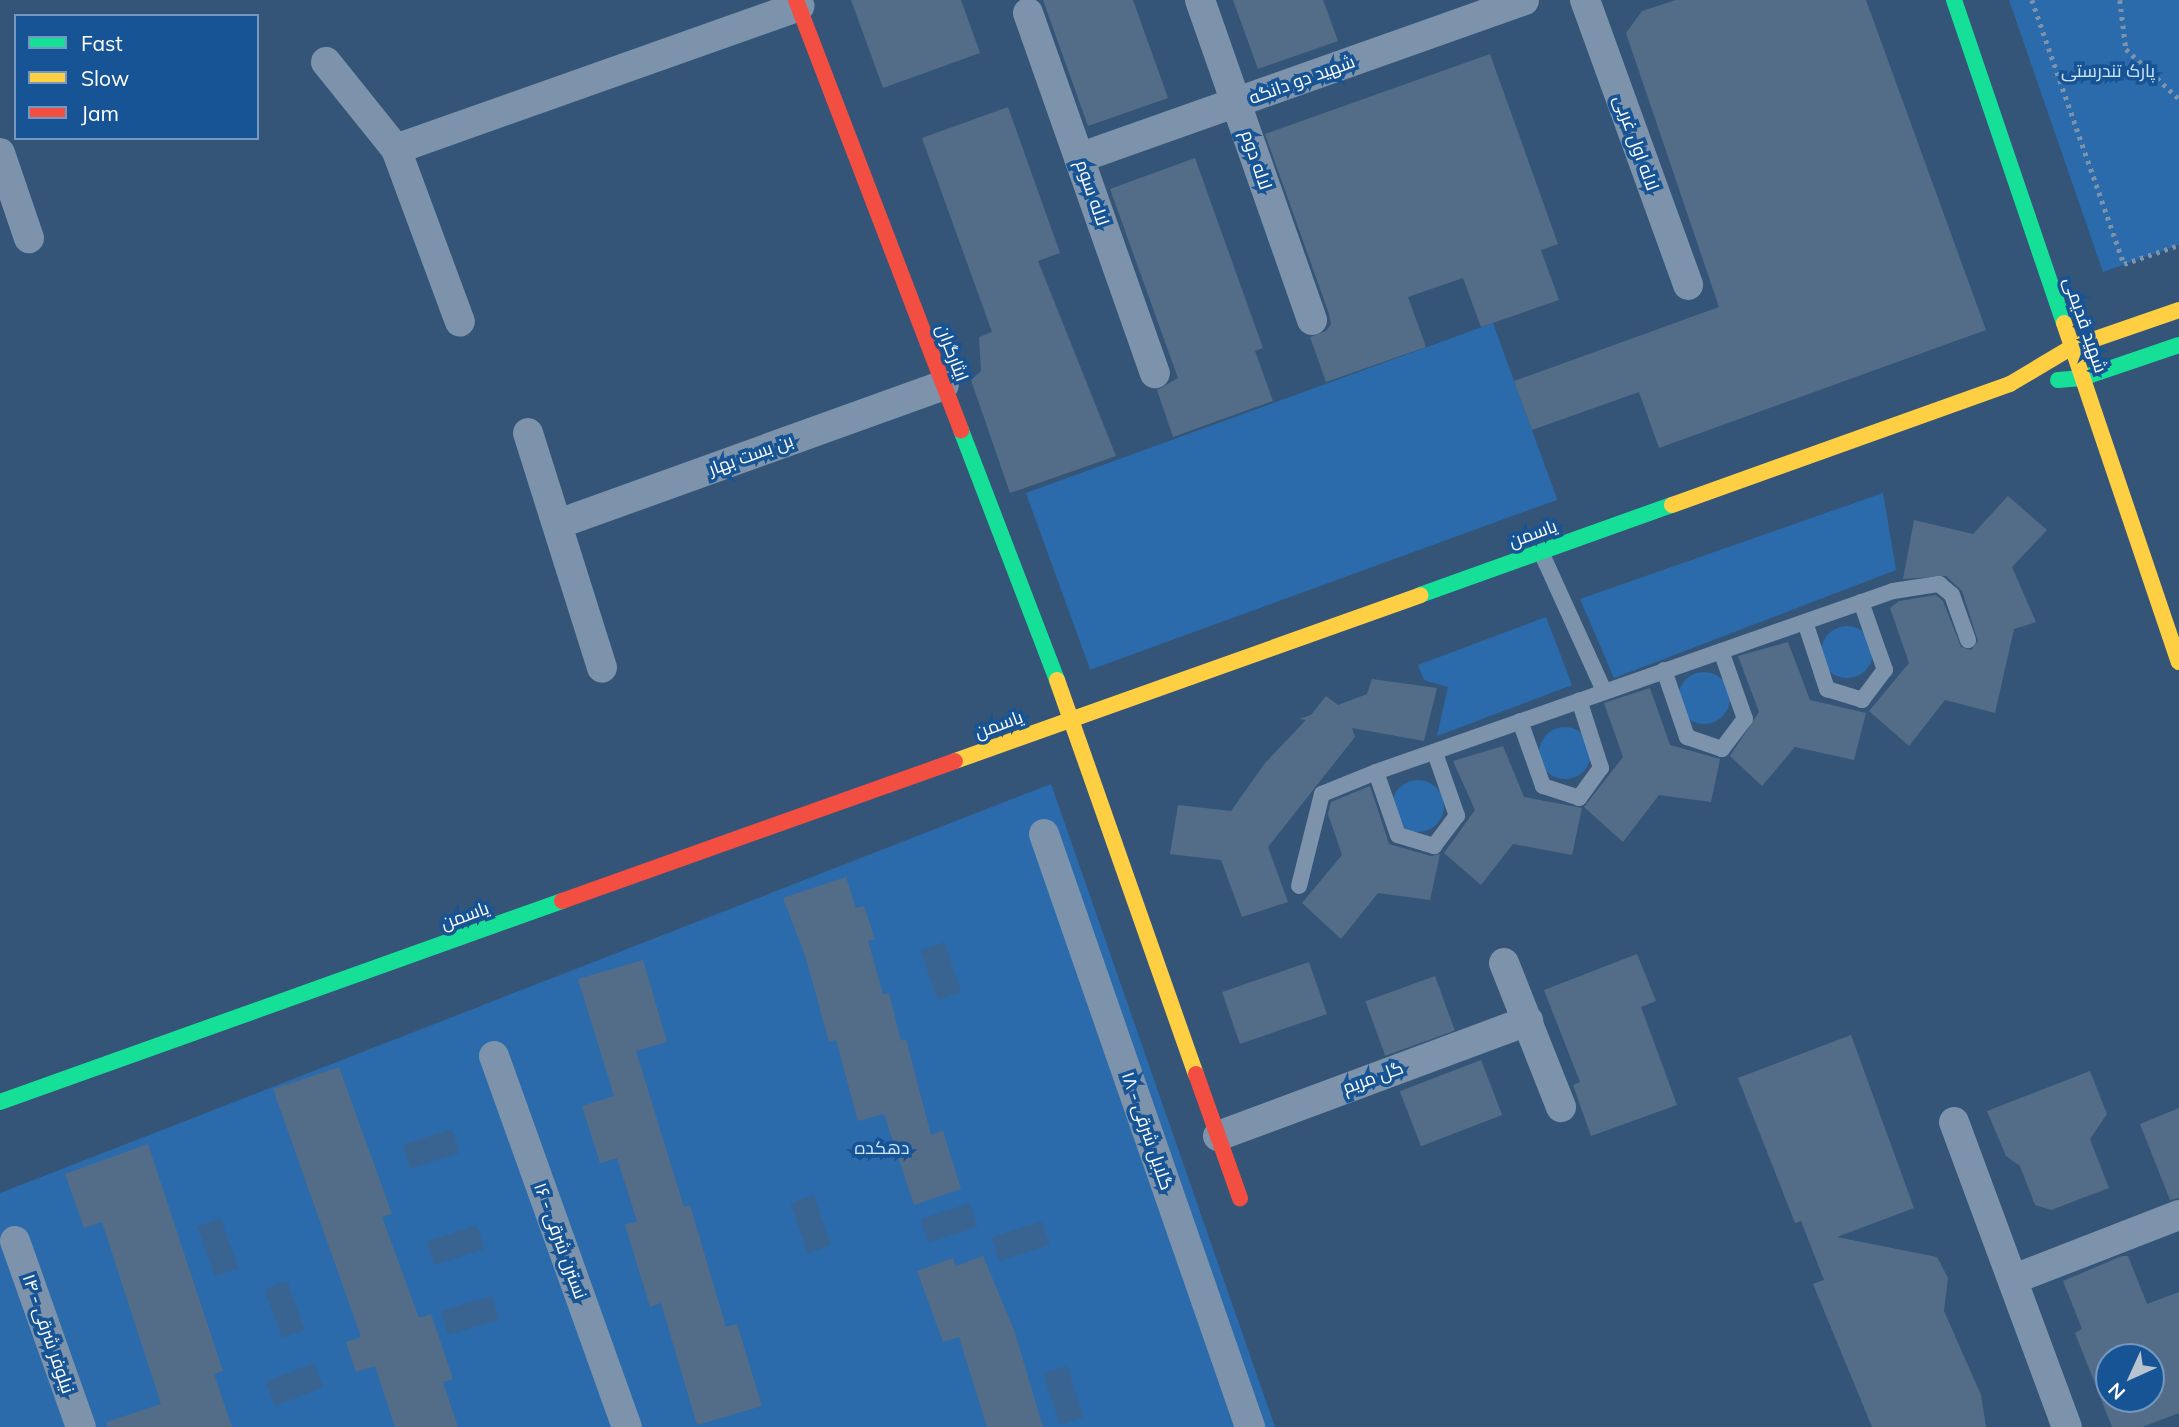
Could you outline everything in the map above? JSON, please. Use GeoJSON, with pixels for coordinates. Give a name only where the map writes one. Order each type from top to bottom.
{"type":"FeatureCollection","features":[{"type":"Feature","properties":{"kind":"street","name":"لاله دوم"},"geometry":{"type":"LineString","coordinates":[[1200,0],[1312,320]]}},
{"type":"Feature","properties":{"kind":"street","name":"شهید دو دانگه"},"geometry":{"type":"LineString","coordinates":[[1079,158],[1524,0]]}},
{"type":"Feature","properties":{"kind":"street","name":"لاله اول غربی"},"geometry":{"type":"LineString","coordinates":[[1584,0],[1688,285]]}},
{"type":"Feature","properties":{"kind":"street","name":"شهید قدیمی"},"geometry":{"type":"LineString","coordinates":[[1954,0],[2179,662]]}},
{"type":"Feature","properties":{"kind":"street"},"geometry":{"type":"LineString","coordinates":[[396,149],[797,3]]}},
{"type":"Feature","properties":{"kind":"street","name":"ایثارگران"},"geometry":{"type":"LineString","coordinates":[[797,3],[1072,720],[1240,1198]]}},
{"type":"Feature","properties":{"kind":"street","name":"لاله سوم"},"geometry":{"type":"LineString","coordinates":[[1028,13],[1155,373]]}},
{"type":"Feature","properties":{"kind":"street"},"geometry":{"type":"LineString","coordinates":[[326,62],[396,149],[460,322]]}},
{"type":"Feature","properties":{"kind":"street"},"geometry":{"type":"LineString","coordinates":[[2,164],[29,238]]}},
{"type":"Feature","properties":{"kind":"street","name":"یاسمن"},"geometry":{"type":"LineString","coordinates":[[0,1102],[2010,384],[2072,347],[2179,310]]}},
{"type":"Feature","properties":{"kind":"street","name":"یاسمن"},"geometry":{"type":"LineString","coordinates":[[2010,384],[2082,378],[2179,345]]}},
{"type":"Feature","properties":{"kind":"street","name":"بن بست بهار"},"geometry":{"type":"LineString","coordinates":[[558,524],[944,385]]}},
{"type":"Feature","properties":{"kind":"street"},"geometry":{"type":"LineString","coordinates":[[528,433],[602,668]]}},
{"type":"Feature","properties":{"kind":"street","name":"گلایل شرقی - ۱۸"},"geometry":{"type":"LineString","coordinates":[[1044,834],[1250,1427]]}},
{"type":"Feature","properties":{"kind":"street"},"geometry":{"type":"LineString","coordinates":[[1504,963],[1560,1107]]}},
{"type":"Feature","properties":{"kind":"street","name":"گل مریم"},"geometry":{"type":"LineString","coordinates":[[1217,1136],[1528,1021]]}},
{"type":"Feature","properties":{"kind":"street","name":"نسترن شرقی - ۱۶"},"geometry":{"type":"LineString","coordinates":[[494,1056],[626,1427]]}},
{"type":"Feature","properties":{"kind":"street"},"geometry":{"type":"LineString","coordinates":[[1954,1122],[2067,1427]]}},
{"type":"Feature","properties":{"kind":"street"},"geometry":{"type":"LineString","coordinates":[[2014,1279],[2179,1215]]}},
{"type":"Feature","properties":{"kind":"street","name":"نیلوفر شرقی - ۱۴"},"geometry":{"type":"LineString","coordinates":[[15,1241],[81,1427]]}},
{"type":"Feature","properties":{"kind":"lane"},"geometry":{"type":"LineString","coordinates":[[1541,552],[1604,691]]}},
{"type":"Feature","properties":{"kind":"lane"},"geometry":{"type":"LineString","coordinates":[[1299,887],[1322,794],[1376,772],[1861,602],[1939,584],[1952,595],[1968,640]]}},
{"type":"Feature","properties":{"kind":"lane"},"geometry":{"type":"LineString","coordinates":[[1805,622],[1827,689],[1862,701],[1885,670],[1861,602]]}},
{"type":"Feature","properties":{"kind":"lane"},"geometry":{"type":"LineString","coordinates":[[1664,670],[1687,737],[1722,749],[1745,719],[1721,651]]}},
{"type":"Feature","properties":{"kind":"lane"},"geometry":{"type":"LineString","coordinates":[[1520,721],[1544,786],[1579,798],[1601,768],[1579,700]]}},
{"type":"Feature","properties":{"kind":"lane"},"geometry":{"type":"LineString","coordinates":[[1376,772],[1398,835],[1434,846],[1457,816],[1435,753]]}},
{"type":"Feature","properties":{"kind":"path"},"geometry":{"type":"LineString","coordinates":[[2032,0],[2124,264],[2179,245]]}},
{"type":"Feature","properties":{"kind":"path"},"geometry":{"type":"LineString","coordinates":[[2120,0],[2126,49],[2179,99]]}},
{"type":"Feature","properties":{"kind":"green space","name":"پارک تندرستی"},"geometry":{"type":"Polygon","coordinates":[[[2009,0],[2179,0],[2179,245],[2103,272],[2009,0]]]}},
{"type":"Feature","properties":{"kind":"green space"},"geometry":{"type":"Polygon","coordinates":[[[1493,323],[1557,500],[1090,670],[1026,493],[1493,323]]]}},
{"type":"Feature","properties":{"kind":"green space"},"geometry":{"type":"Polygon","coordinates":[[[1883,493],[1896,570],[1614,678],[1580,599],[1883,493]]]}},
{"type":"Feature","properties":{"kind":"green space"},"geometry":{"type":"Polygon","coordinates":[[[1546,617],[1572,685],[1437,736],[1448,687],[1424,680],[1418,665],[1546,617]]]}},
{"type":"Feature","properties":{"kind":"green space"},"geometry":{"type":"Polygon","coordinates":[[[1847,626],[1857,628],[1865,634],[1871,642],[1871,662],[1865,670],[1857,676],[1847,678],[1837,676],[1829,670],[1823,662],[1821,652],[1823,642],[1829,634],[1837,628],[1847,626]]]}},
{"type":"Feature","properties":{"kind":"green space"},"geometry":{"type":"Polygon","coordinates":[[[1704,672],[1714,674],[1722,680],[1728,688],[1728,708],[1722,716],[1714,722],[1704,724],[1694,722],[1686,716],[1680,708],[1678,698],[1680,688],[1686,680],[1694,674],[1704,672]]]}},
{"type":"Feature","properties":{"kind":"green space"},"geometry":{"type":"Polygon","coordinates":[[[1565,727],[1575,729],[1583,735],[1589,743],[1589,763],[1583,771],[1575,777],[1565,779],[1555,777],[1547,771],[1541,763],[1539,753],[1541,743],[1547,735],[1555,729],[1565,727]]]}},
{"type":"Feature","properties":{"kind":"green space"},"geometry":{"type":"Polygon","coordinates":[[[1418,780],[1428,782],[1436,788],[1442,796],[1442,816],[1436,824],[1428,830],[1418,832],[1408,830],[1400,824],[1394,816],[1392,806],[1394,796],[1400,788],[1408,782],[1418,780]]]}},
{"type":"Feature","properties":{"kind":"green space","name":"دهکده"},"geometry":{"type":"Polygon","coordinates":[[[1051,784],[1275,1427],[0,1427],[0,1193],[1051,784]]]}},
{"type":"Feature","properties":{"kind":"shaded area"},"geometry":{"type":"Polygon","coordinates":[[[944,942],[961,992],[938,1000],[920,950],[944,942]]]}},
{"type":"Feature","properties":{"kind":"shaded area"},"geometry":{"type":"Polygon","coordinates":[[[452,1129],[460,1153],[410,1169],[403,1145],[452,1129]]]}},
{"type":"Feature","properties":{"kind":"shaded area"},"geometry":{"type":"Polygon","coordinates":[[[814,1195],[831,1245],[808,1253],[790,1203],[814,1195]]]}},
{"type":"Feature","properties":{"kind":"shaded area"},"geometry":{"type":"Polygon","coordinates":[[[970,1203],[978,1227],[928,1243],[921,1219],[970,1203]]]}},
{"type":"Feature","properties":{"kind":"shaded area"},"geometry":{"type":"Polygon","coordinates":[[[221,1218],[238,1268],[215,1276],[197,1226],[221,1218]]]}},
{"type":"Feature","properties":{"kind":"shaded area"},"geometry":{"type":"Polygon","coordinates":[[[1042,1221],[1050,1245],[999,1261],[992,1237],[1042,1221]]]}},
{"type":"Feature","properties":{"kind":"shaded area"},"geometry":{"type":"Polygon","coordinates":[[[477,1225],[485,1249],[434,1265],[427,1241],[477,1225]]]}},
{"type":"Feature","properties":{"kind":"shaded area"},"geometry":{"type":"Polygon","coordinates":[[[287,1281],[305,1330],[282,1338],[264,1289],[287,1281]]]}},
{"type":"Feature","properties":{"kind":"shaded area"},"geometry":{"type":"Polygon","coordinates":[[[492,1296],[499,1320],[448,1335],[441,1311],[492,1296]]]}},
{"type":"Feature","properties":{"kind":"shaded area"},"geometry":{"type":"Polygon","coordinates":[[[314,1363],[323,1387],[275,1406],[265,1382],[314,1363]]]}},
{"type":"Feature","properties":{"kind":"shaded area"},"geometry":{"type":"Polygon","coordinates":[[[1067,1366],[1084,1417],[1060,1425],[1043,1374],[1067,1366]]]}},
{"type":"Feature","properties":{"kind":"building"},"geometry":{"type":"Polygon","coordinates":[[[851,0],[961,0],[980,53],[883,88],[851,0]]]}},
{"type":"Feature","properties":{"kind":"building"},"geometry":{"type":"Polygon","coordinates":[[[1043,0],[1133,0],[1168,98],[1088,126],[1043,0]]]}},
{"type":"Feature","properties":{"kind":"building"},"geometry":{"type":"Polygon","coordinates":[[[1233,0],[1323,0],[1338,41],[1258,69],[1233,0]]]}},
{"type":"Feature","properties":{"kind":"building"},"geometry":{"type":"Polygon","coordinates":[[[1676,0],[1866,0],[1986,330],[1659,448],[1639,392],[1532,430],[1514,381],[1719,307],[1626,33],[1642,11],[1676,0]]]}},
{"type":"Feature","properties":{"kind":"building"},"geometry":{"type":"Polygon","coordinates":[[[1490,54],[1558,244],[1541,250],[1559,300],[1481,327],[1463,278],[1408,297],[1426,347],[1326,382],[1310,337],[1326,331],[1331,324],[1329,314],[1265,134],[1490,54]]]}},
{"type":"Feature","properties":{"kind":"building"},"geometry":{"type":"Polygon","coordinates":[[[1008,107],[1060,253],[1038,261],[1116,456],[1010,493],[971,380],[981,371],[979,337],[992,332],[922,138],[1008,107]]]}},
{"type":"Feature","properties":{"kind":"building"},"geometry":{"type":"Polygon","coordinates":[[[1195,158],[1263,348],[1255,351],[1273,401],[1173,437],[1157,390],[1178,378],[1110,189],[1195,158]]]}},
{"type":"Feature","properties":{"kind":"building"},"geometry":{"type":"Polygon","coordinates":[[[2008,496],[2047,530],[2012,567],[2036,622],[2014,629],[1995,713],[1945,700],[1909,746],[1869,711],[1909,663],[1890,608],[1899,601],[1936,595],[1943,601],[1961,647],[1971,650],[1978,641],[1962,591],[1946,576],[1903,579],[1914,520],[1973,534],[2008,496]]]}},
{"type":"Feature","properties":{"kind":"building"},"geometry":{"type":"Polygon","coordinates":[[[1788,642],[1810,700],[1866,713],[1854,760],[1795,747],[1762,786],[1730,756],[1759,712],[1738,656],[1788,642]]]}},
{"type":"Feature","properties":{"kind":"building"},"geometry":{"type":"Polygon","coordinates":[[[1372,679],[1437,688],[1424,741],[1352,728],[1355,737],[1268,847],[1288,902],[1242,917],[1221,860],[1170,854],[1178,805],[1231,811],[1265,763],[1306,720],[1299,719],[1311,715],[1326,696],[1338,705],[1367,694],[1372,679]]]}},
{"type":"Feature","properties":{"kind":"building"},"geometry":{"type":"Polygon","coordinates":[[[1650,688],[1670,745],[1720,759],[1711,802],[1659,795],[1623,842],[1584,807],[1623,757],[1604,703],[1650,688]]]}},
{"type":"Feature","properties":{"kind":"building"},"geometry":{"type":"Polygon","coordinates":[[[1503,746],[1524,797],[1582,808],[1572,855],[1513,844],[1481,885],[1444,853],[1475,810],[1453,761],[1503,746]]]}},
{"type":"Feature","properties":{"kind":"building"},"geometry":{"type":"Polygon","coordinates":[[[1370,786],[1389,844],[1431,856],[1440,854],[1430,900],[1378,893],[1341,939],[1302,903],[1342,855],[1328,814],[1331,802],[1370,786]]]}},
{"type":"Feature","properties":{"kind":"building"},"geometry":{"type":"Polygon","coordinates":[[[846,877],[856,908],[864,906],[875,939],[868,941],[883,994],[889,993],[901,1041],[906,1039],[931,1135],[943,1131],[961,1189],[914,1205],[884,1114],[858,1121],[836,1040],[829,1042],[805,955],[783,898],[846,877]]]}},
{"type":"Feature","properties":{"kind":"building"},"geometry":{"type":"Polygon","coordinates":[[[1637,954],[1656,1001],[1641,1007],[1677,1105],[1591,1136],[1573,1085],[1580,1082],[1544,990],[1637,954]]]}},
{"type":"Feature","properties":{"kind":"building"},"geometry":{"type":"Polygon","coordinates":[[[643,960],[667,1042],[636,1051],[684,1207],[690,1205],[726,1327],[737,1324],[762,1406],[697,1425],[661,1303],[650,1307],[625,1225],[637,1221],[617,1158],[600,1163],[582,1106],[614,1096],[578,979],[643,960]]]}},
{"type":"Feature","properties":{"kind":"building"},"geometry":{"type":"Polygon","coordinates":[[[1309,962],[1327,1014],[1240,1044],[1222,992],[1309,962]]]}},
{"type":"Feature","properties":{"kind":"building"},"geometry":{"type":"Polygon","coordinates":[[[1435,976],[1455,1031],[1385,1056],[1365,1001],[1435,976]]]}},
{"type":"Feature","properties":{"kind":"building"},"geometry":{"type":"Polygon","coordinates":[[[1851,1035],[1914,1208],[1837,1237],[1937,1257],[1948,1278],[1944,1311],[1981,1395],[1986,1427],[1872,1427],[1813,1284],[1824,1280],[1801,1221],[1795,1223],[1738,1078],[1851,1035]]]}},
{"type":"Feature","properties":{"kind":"building"},"geometry":{"type":"Polygon","coordinates":[[[1481,1060],[1502,1115],[1421,1146],[1400,1091],[1481,1060]]]}},
{"type":"Feature","properties":{"kind":"building"},"geometry":{"type":"Polygon","coordinates":[[[339,1067],[392,1214],[382,1217],[419,1318],[431,1314],[453,1379],[443,1382],[458,1427],[395,1427],[375,1366],[356,1372],[346,1342],[361,1337],[273,1089],[339,1067]]]}},
{"type":"Feature","properties":{"kind":"building"},"geometry":{"type":"Polygon","coordinates":[[[2090,1071],[2107,1114],[2090,1139],[2109,1188],[2051,1210],[2035,1205],[2020,1166],[2006,1156],[1987,1111],[2090,1071]]]}},
{"type":"Feature","properties":{"kind":"building"},"geometry":{"type":"Polygon","coordinates":[[[2179,1108],[2179,1198],[2170,1200],[2140,1124],[2179,1108]]]}},
{"type":"Feature","properties":{"kind":"building"},"geometry":{"type":"Polygon","coordinates":[[[148,1144],[223,1371],[214,1374],[232,1427],[107,1427],[107,1422],[161,1404],[102,1222],[84,1228],[65,1174],[148,1144]]]}},
{"type":"Feature","properties":{"kind":"building"},"geometry":{"type":"Polygon","coordinates":[[[983,1256],[1014,1330],[1043,1427],[987,1427],[959,1337],[943,1342],[917,1271],[953,1258],[956,1266],[983,1256]]]}},
{"type":"Feature","properties":{"kind":"building"},"geometry":{"type":"Polygon","coordinates":[[[2122,1256],[2128,1256],[2147,1304],[2179,1292],[2179,1413],[2142,1427],[2112,1427],[2106,1413],[2165,1413],[2165,1343],[2095,1343],[2095,1384],[2075,1333],[2082,1329],[2063,1281],[2122,1256]]]}},
{"type":"Feature","properties":{"kind":"traffic: fast"},"geometry":{"type":"LineString","coordinates":[[1954,0],[2064,323]]}},
{"type":"Feature","properties":{"kind":"traffic: fast"},"geometry":{"type":"LineString","coordinates":[[2058,380],[2082,378],[2179,345]]}},
{"type":"Feature","properties":{"kind":"traffic: fast"},"geometry":{"type":"LineString","coordinates":[[961,430],[1057,680]]}},
{"type":"Feature","properties":{"kind":"traffic: fast"},"geometry":{"type":"LineString","coordinates":[[1420,595],[1672,505]]}},
{"type":"Feature","properties":{"kind":"traffic: fast"},"geometry":{"type":"LineString","coordinates":[[0,1102],[562,901]]}},
{"type":"Feature","properties":{"kind":"traffic: slow"},"geometry":{"type":"LineString","coordinates":[[1672,505],[2010,384],[2072,347],[2179,310]]}},
{"type":"Feature","properties":{"kind":"traffic: slow"},"geometry":{"type":"LineString","coordinates":[[2064,323],[2179,662]]}},
{"type":"Feature","properties":{"kind":"traffic: slow"},"geometry":{"type":"LineString","coordinates":[[955,761],[1420,595]]}},
{"type":"Feature","properties":{"kind":"traffic: slow"},"geometry":{"type":"LineString","coordinates":[[1057,680],[1196,1074]]}},
{"type":"Feature","properties":{"kind":"traffic: jam"},"geometry":{"type":"LineString","coordinates":[[796,0],[961,430]]}},
{"type":"Feature","properties":{"kind":"traffic: jam"},"geometry":{"type":"LineString","coordinates":[[562,901],[955,761]]}},
{"type":"Feature","properties":{"kind":"traffic: jam"},"geometry":{"type":"LineString","coordinates":[[1196,1074],[1240,1198]]}}]}
